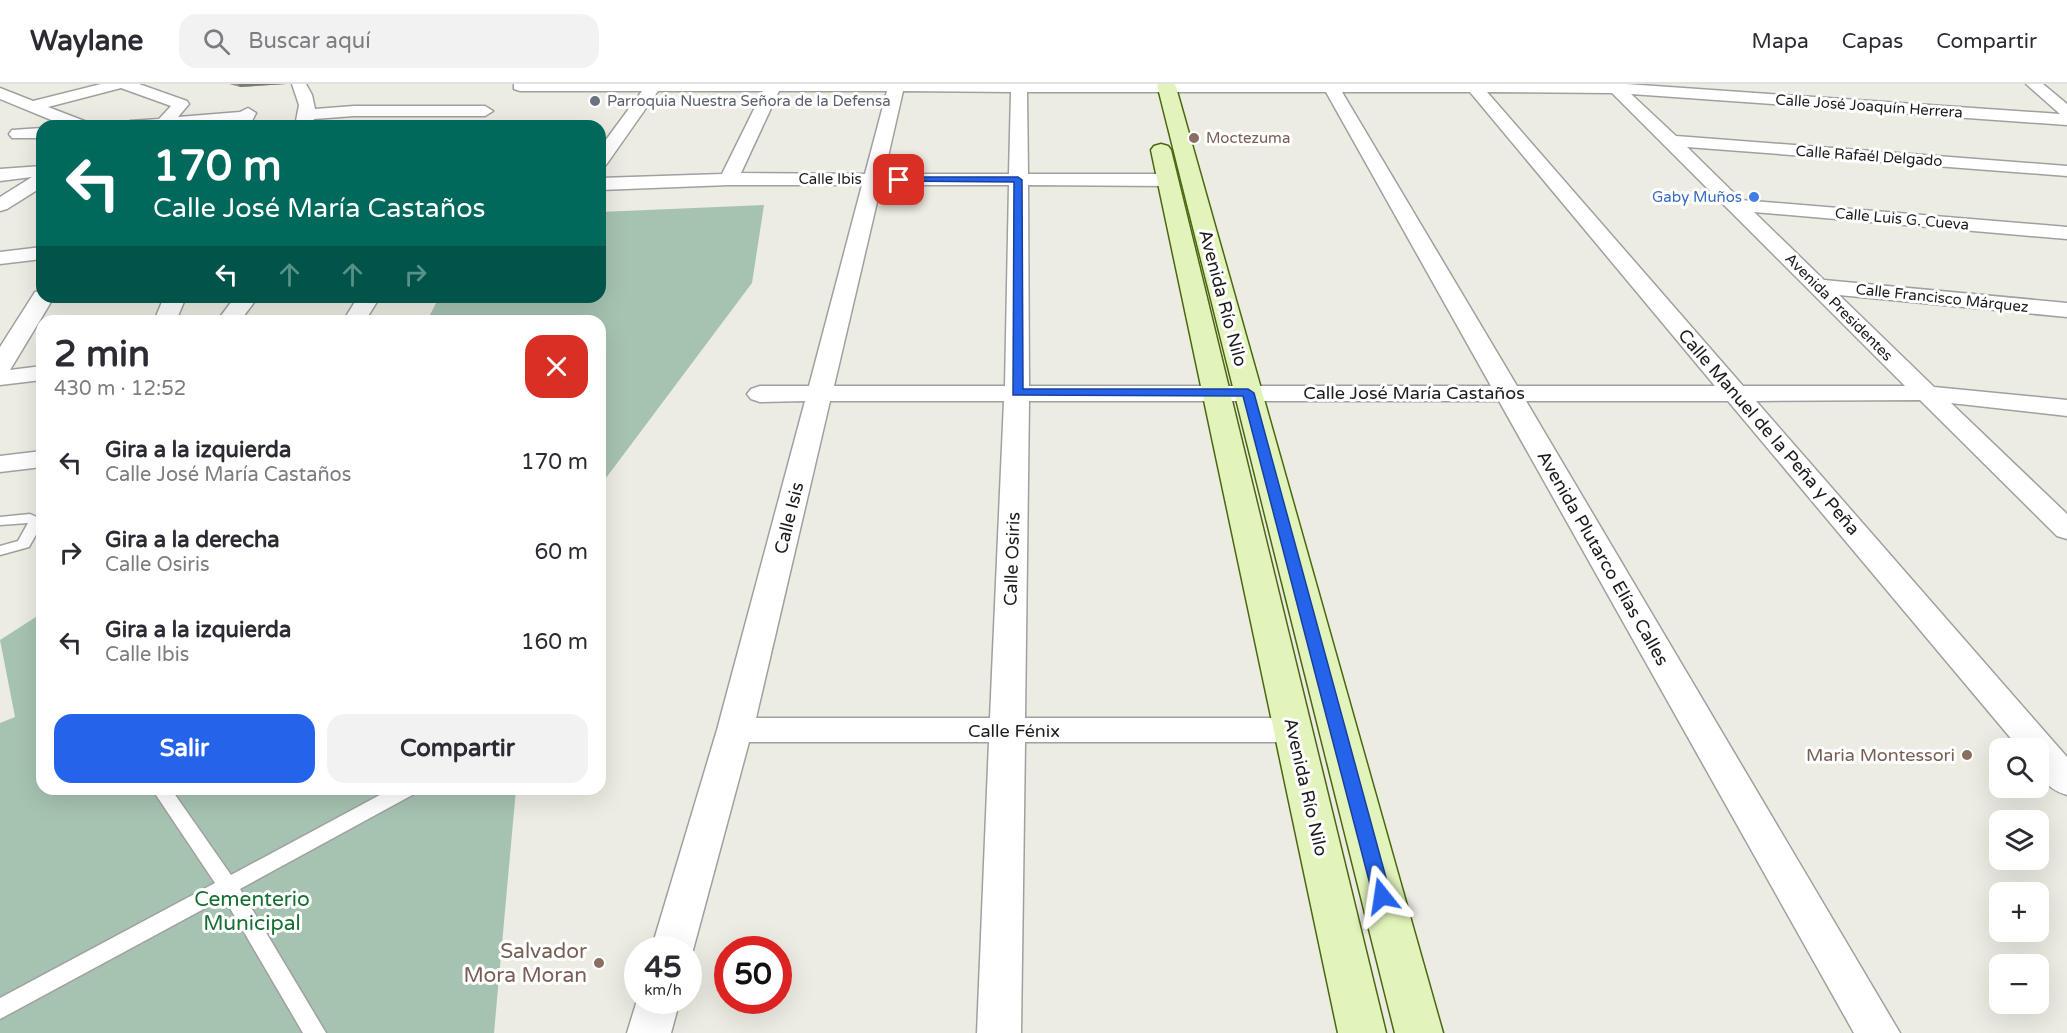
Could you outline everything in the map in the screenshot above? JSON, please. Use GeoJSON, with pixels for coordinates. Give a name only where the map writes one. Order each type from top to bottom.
{"type":"FeatureCollection","features":[{"type":"Feature","properties":{"kind":"main road","name":"Avenida Río Nilo"},"geometry":{"type":"LineString","coordinates":[[1156,85],[1168,180],[1362,1033]]}},
{"type":"Feature","properties":{"kind":"main road","name":"Avenida Río Nilo"},"geometry":{"type":"LineString","coordinates":[[1156,85],[1248,393],[1419,1033]]}},
{"type":"Feature","properties":{"kind":"street"},"geometry":{"type":"LineString","coordinates":[[32,106],[122,84],[181,104],[167,120]]}},
{"type":"Feature","properties":{"kind":"street"},"geometry":{"type":"LineString","coordinates":[[1821,84],[1850,105]]}},
{"type":"Feature","properties":{"kind":"street"},"geometry":{"type":"LineString","coordinates":[[2034,84],[2067,112]]}},
{"type":"Feature","properties":{"kind":"street"},"geometry":{"type":"LineString","coordinates":[[299,85],[308,104],[305,120],[354,111],[496,103]]}},
{"type":"Feature","properties":{"kind":"street"},"geometry":{"type":"LineString","coordinates":[[478,120],[496,103],[521,85]]}},
{"type":"Feature","properties":{"kind":"street","name":"Calle José Joaquín Herrera"},"geometry":{"type":"LineString","coordinates":[[521,85],[1614,86],[2067,120]]}},
{"type":"Feature","properties":{"kind":"street"},"geometry":{"type":"LineString","coordinates":[[606,153],[654,85]]}},
{"type":"Feature","properties":{"kind":"street"},"geometry":{"type":"LineString","coordinates":[[729,179],[773,85]]}},
{"type":"Feature","properties":{"kind":"street","name":"Calle Isis"},"geometry":{"type":"LineString","coordinates":[[676,936],[735,730],[875,180],[897,85]]}},
{"type":"Feature","properties":{"kind":"street","name":"Calle Osiris"},"geometry":{"type":"LineString","coordinates":[[999,1033],[1017,393],[1019,85]]}},
{"type":"Feature","properties":{"kind":"street","name":"Avenida Plutarco Elías Calles"},"geometry":{"type":"LineString","coordinates":[[1330,86],[1878,1033]]}},
{"type":"Feature","properties":{"kind":"street","name":"Calle Manuel de la Peña y Peña"},"geometry":{"type":"LineString","coordinates":[[1473,86],[2067,781]]}},
{"type":"Feature","properties":{"kind":"street","name":"Avenida Presidentes"},"geometry":{"type":"LineString","coordinates":[[1614,86],[1737,205],[1924,393],[2067,530]]}},
{"type":"Feature","properties":{"kind":"street"},"geometry":{"type":"LineString","coordinates":[[0,93],[66,120]]}},
{"type":"Feature","properties":{"kind":"street"},"geometry":{"type":"LineString","coordinates":[[212,120],[244,118],[248,116],[248,113]]}},
{"type":"Feature","properties":{"kind":"street"},"geometry":{"type":"LineString","coordinates":[[18,134],[36,133]]}},
{"type":"Feature","properties":{"kind":"street","name":"Calle Rafaél Delgado"},"geometry":{"type":"LineString","coordinates":[[1671,141],[2067,171]]}},
{"type":"Feature","properties":{"kind":"street"},"geometry":{"type":"LineString","coordinates":[[0,175],[36,174]]}},
{"type":"Feature","properties":{"kind":"street"},"geometry":{"type":"LineString","coordinates":[[0,188],[36,175]]}},
{"type":"Feature","properties":{"kind":"street"},"geometry":{"type":"LineString","coordinates":[[0,205],[36,177]]}},
{"type":"Feature","properties":{"kind":"street","name":"Calle Ibis"},"geometry":{"type":"LineString","coordinates":[[606,184],[729,179],[1168,180]]}},
{"type":"Feature","properties":{"kind":"street","name":"Calle Luis G. Cueva"},"geometry":{"type":"LineString","coordinates":[[1737,205],[2067,233]]}},
{"type":"Feature","properties":{"kind":"street"},"geometry":{"type":"LineString","coordinates":[[0,258],[36,254]]}},
{"type":"Feature","properties":{"kind":"street","name":"Calle Francisco Márquez"},"geometry":{"type":"LineString","coordinates":[[1817,286],[2067,310]]}},
{"type":"Feature","properties":{"kind":"street"},"geometry":{"type":"LineString","coordinates":[[0,366],[39,303]]}},
{"type":"Feature","properties":{"kind":"street"},"geometry":{"type":"LineString","coordinates":[[233,315],[242,303]]}},
{"type":"Feature","properties":{"kind":"street"},"geometry":{"type":"LineString","coordinates":[[0,378],[36,374]]}},
{"type":"Feature","properties":{"kind":"street","name":"Calle José María Castaños"},"geometry":{"type":"LineString","coordinates":[[760,394],[1924,393],[2067,408]]}},
{"type":"Feature","properties":{"kind":"street"},"geometry":{"type":"LineString","coordinates":[[0,464],[36,460]]}},
{"type":"Feature","properties":{"kind":"street","name":"Calle Fénix"},"geometry":{"type":"LineString","coordinates":[[735,730],[1293,730]]}},
{"type":"Feature","properties":{"kind":"street"},"geometry":{"type":"LineString","coordinates":[[648,1033],[654,1014]]}},
{"type":"Feature","properties":{"kind":"lane"},"geometry":{"type":"LineString","coordinates":[[0,522],[30,518],[36,522],[24,544],[0,551]]}},
{"type":"Feature","properties":{"kind":"lane"},"geometry":{"type":"LineString","coordinates":[[165,795],[227,885],[315,1033]]}},
{"type":"Feature","properties":{"kind":"lane"},"geometry":{"type":"LineString","coordinates":[[0,1010],[396,795]]}},
{"type":"Feature","properties":{"kind":"green space"},"geometry":{"type":"Polygon","coordinates":[[[764,205],[752,283],[606,478],[606,315],[430,315],[436,303],[606,303],[606,212],[764,205]]]}},
{"type":"Feature","properties":{"kind":"green space","name":"Cementerio Municipal"},"geometry":{"type":"Polygon","coordinates":[[[36,617],[36,795],[515,795],[494,1033],[0,1033],[0,723],[15,717],[0,640],[36,617]]]}},
{"type":"Feature","properties":{"kind":"place","name":"Parroquia Nuestra Señora de la Defensa"},"geometry":{"type":"Point","coordinates":[595,101]}},
{"type":"Feature","properties":{"kind":"place","name":"Moctezuma"},"geometry":{"type":"Point","coordinates":[1194,138]}},
{"type":"Feature","properties":{"kind":"place","name":"Gaby Muños"},"geometry":{"type":"Point","coordinates":[1754,197]}},
{"type":"Feature","properties":{"kind":"place","name":"Maria Montessori"},"geometry":{"type":"Point","coordinates":[1967,755]}},
{"type":"Feature","properties":{"kind":"place","name":"Salvador Mora Moran"},"geometry":{"type":"Point","coordinates":[599,963]}},
{"type":"Feature","properties":{"kind":"route"},"geometry":{"type":"LineString","coordinates":[[899,180],[1018,180],[1017,393],[1248,393],[1382,896]]}}]}
